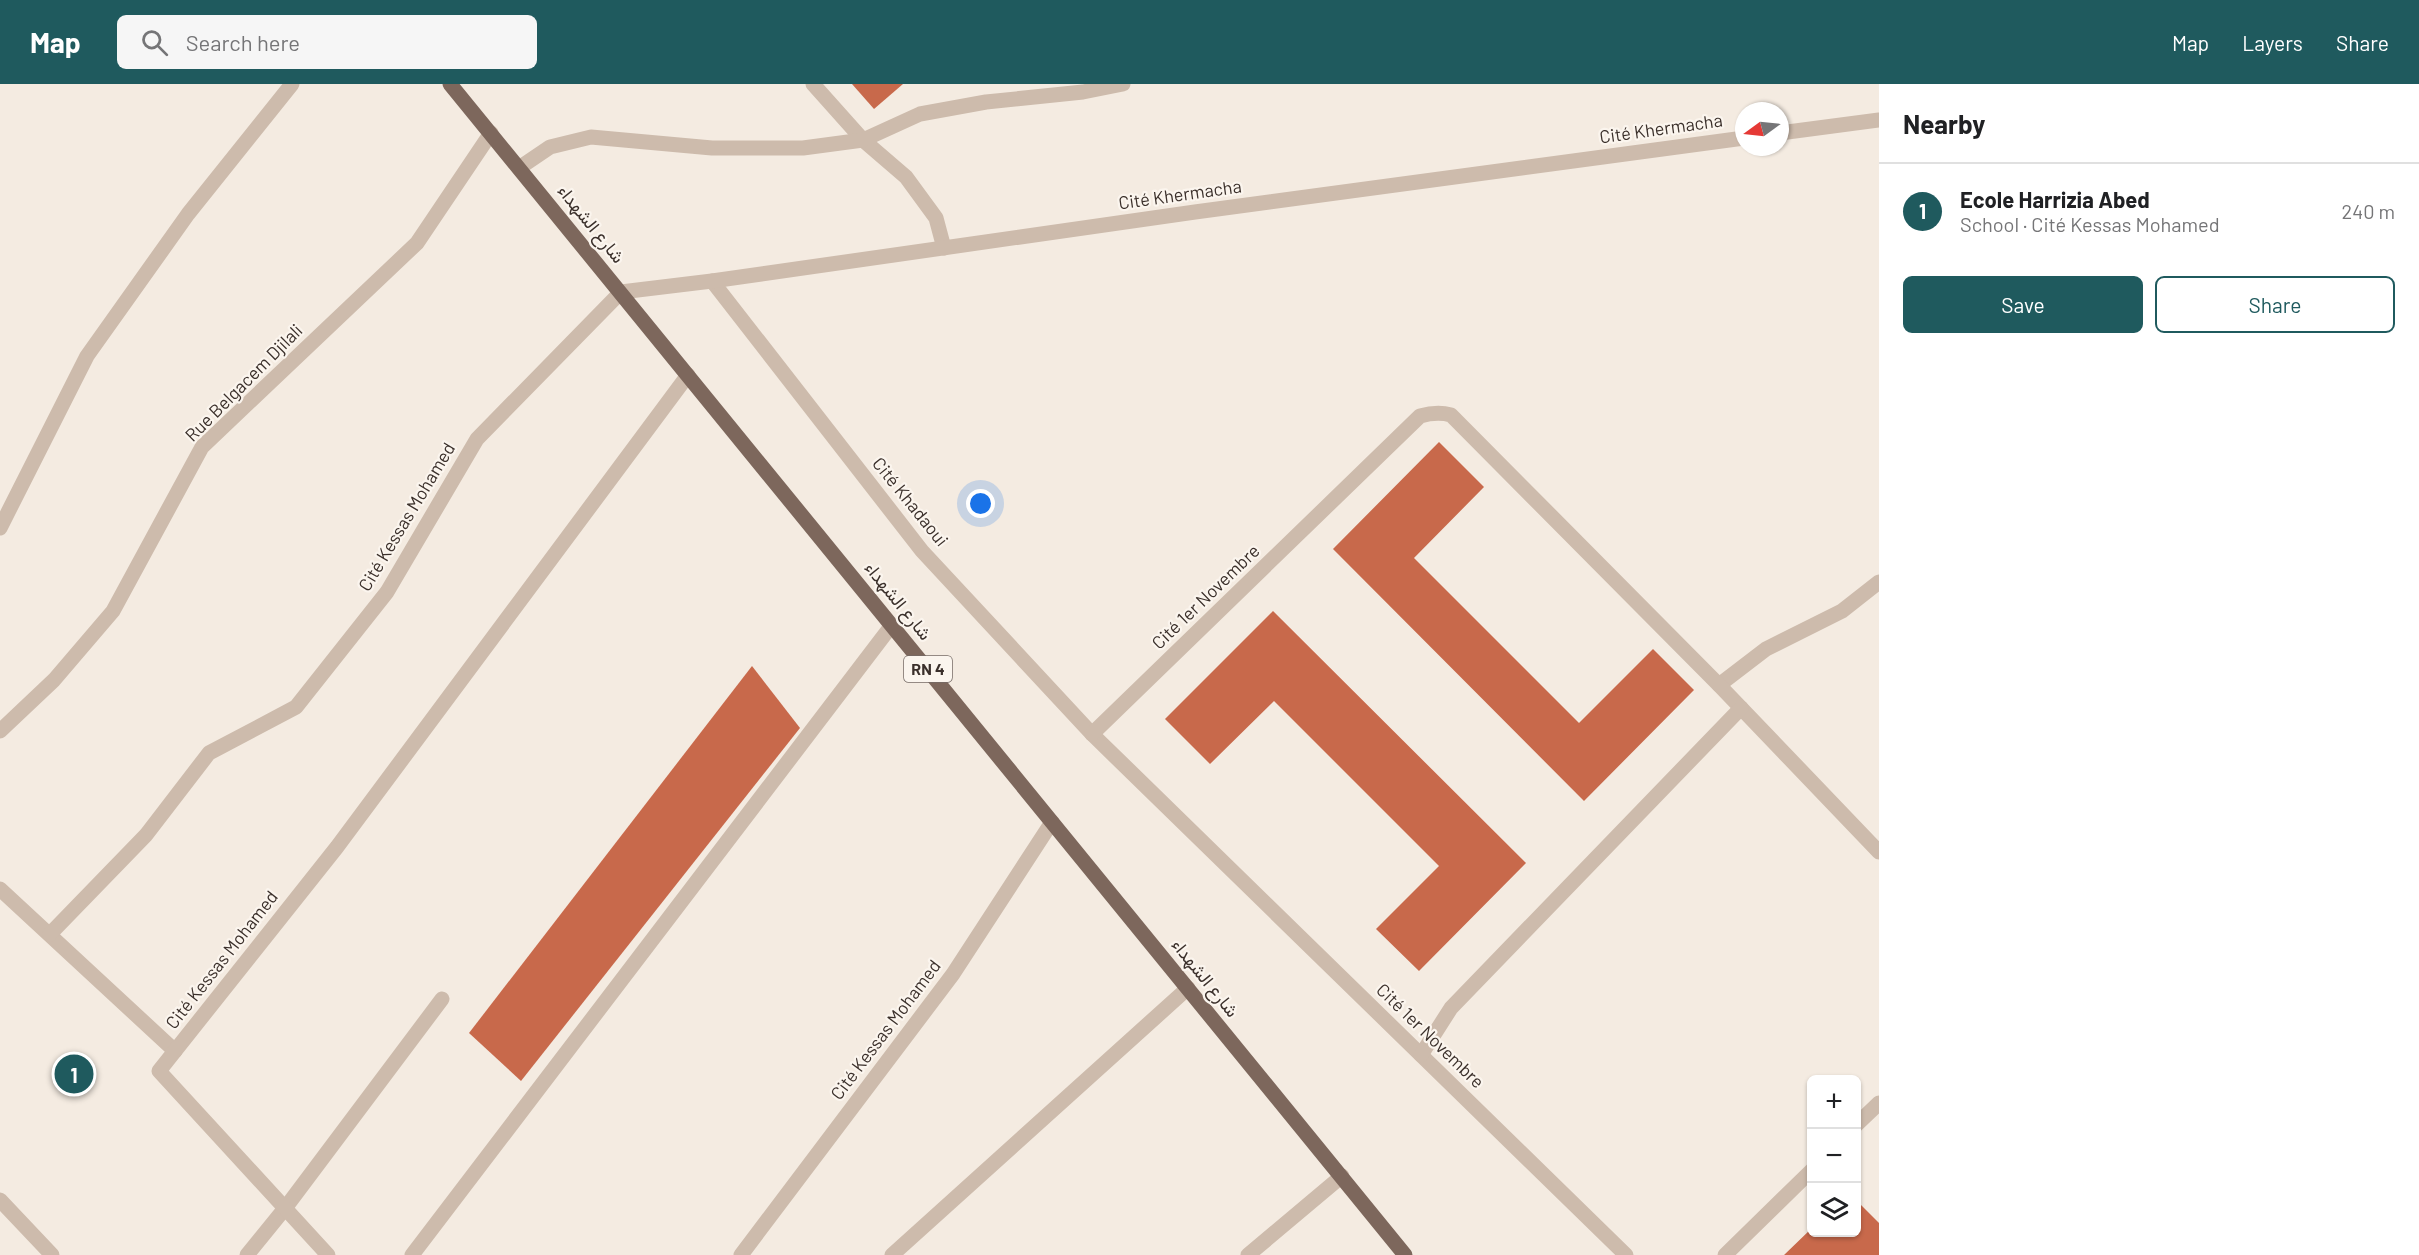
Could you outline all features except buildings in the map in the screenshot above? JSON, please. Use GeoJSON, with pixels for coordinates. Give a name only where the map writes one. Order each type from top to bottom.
{"type":"FeatureCollection","features":[{"type":"Feature","properties":{"kind":"main road","name":"شارع الشهداء"},"geometry":{"type":"LineString","coordinates":[[450,84],[1406,1255]]}},
{"type":"Feature","properties":{"kind":"street"},"geometry":{"type":"LineString","coordinates":[[0,528],[87,357],[188,214],[292,84]]}},
{"type":"Feature","properties":{"kind":"street"},"geometry":{"type":"LineString","coordinates":[[813,84],[863,140],[906,177],[936,218],[944,248]]}},
{"type":"Feature","properties":{"kind":"street"},"geometry":{"type":"LineString","coordinates":[[519,168],[550,147],[591,137],[712,148],[803,148],[863,140],[920,114],[987,102],[1083,92],[1123,84]]}},
{"type":"Feature","properties":{"kind":"street"},"geometry":{"type":"LineString","coordinates":[[1789,132],[1879,120]]}},
{"type":"Feature","properties":{"kind":"street","name":"Rue Belgacem Djilali"},"geometry":{"type":"LineString","coordinates":[[0,730],[54,680],[113,611],[202,447],[417,243],[491,133]]}},
{"type":"Feature","properties":{"kind":"street","name":"Cité Khermacha"},"geometry":{"type":"LineString","coordinates":[[621,292],[1735,139]]}},
{"type":"Feature","properties":{"kind":"street","name":"Cité Khadaoui"},"geometry":{"type":"LineString","coordinates":[[712,281],[922,551],[1092,734]]}},
{"type":"Feature","properties":{"kind":"street","name":"Cité Kessas Mohamed"},"geometry":{"type":"LineString","coordinates":[[50,934],[146,835],[209,753],[296,707],[387,592],[477,439],[621,292]]}},
{"type":"Feature","properties":{"kind":"street","name":"Cité Kessas Mohamed"},"geometry":{"type":"LineString","coordinates":[[328,1255],[159,1071],[338,847],[688,375]]}},
{"type":"Feature","properties":{"kind":"street","name":"Cité 1er Novembre"},"geometry":{"type":"LineString","coordinates":[[1626,1255],[1092,734],[1420,416],[1436,412],[1451,415],[1719,685],[1879,852]]}},
{"type":"Feature","properties":{"kind":"street"},"geometry":{"type":"LineString","coordinates":[[1719,685],[1766,649],[1842,611],[1879,582]]}},
{"type":"Feature","properties":{"kind":"street"},"geometry":{"type":"LineString","coordinates":[[412,1255],[892,625]]}},
{"type":"Feature","properties":{"kind":"street"},"geometry":{"type":"LineString","coordinates":[[1421,1055],[1451,1008],[1741,708]]}},
{"type":"Feature","properties":{"kind":"street","name":"Cité Kessas Mohamed"},"geometry":{"type":"LineString","coordinates":[[741,1255],[953,974],[1052,822]]}},
{"type":"Feature","properties":{"kind":"street","name":"Cité Kessas Mohamed"},"geometry":{"type":"LineString","coordinates":[[0,889],[175,1051]]}},
{"type":"Feature","properties":{"kind":"street"},"geometry":{"type":"LineString","coordinates":[[892,1255],[1188,988]]}},
{"type":"Feature","properties":{"kind":"street"},"geometry":{"type":"LineString","coordinates":[[247,1255],[286,1207],[442,999]]}},
{"type":"Feature","properties":{"kind":"street"},"geometry":{"type":"LineString","coordinates":[[1861,1121],[1879,1103]]}},
{"type":"Feature","properties":{"kind":"street"},"geometry":{"type":"LineString","coordinates":[[1725,1255],[1807,1175]]}},
{"type":"Feature","properties":{"kind":"street"},"geometry":{"type":"LineString","coordinates":[[1248,1255],[1342,1176]]}},
{"type":"Feature","properties":{"kind":"street"},"geometry":{"type":"LineString","coordinates":[[2,1206],[52,1255]]}},
{"type":"Feature","properties":{"kind":"place","name":"Ecole Harrizia Abed"},"geometry":{"type":"Point","coordinates":[74,1074]}}]}
